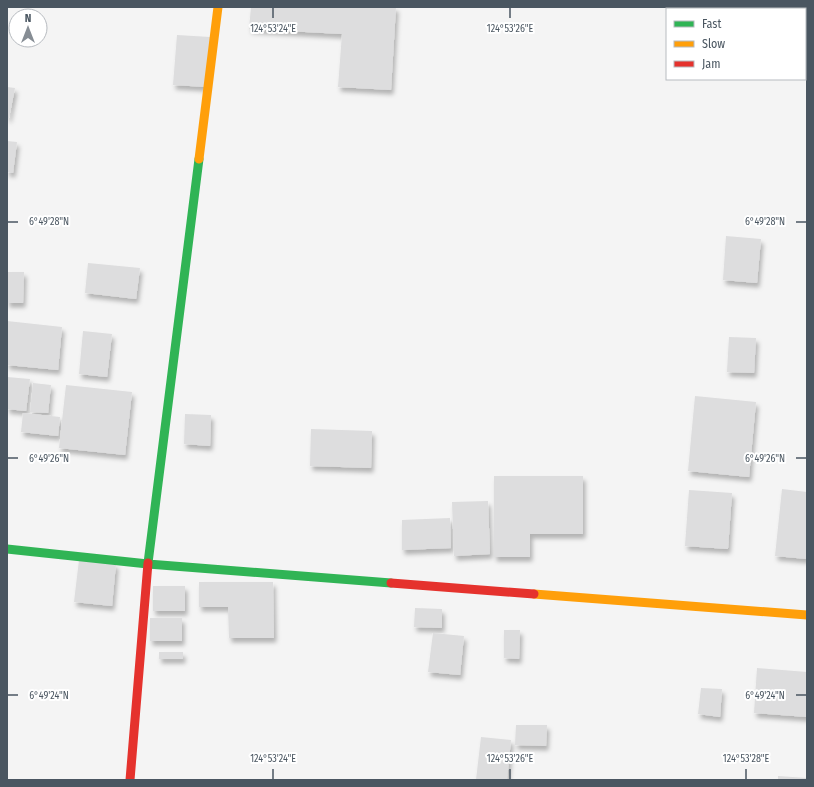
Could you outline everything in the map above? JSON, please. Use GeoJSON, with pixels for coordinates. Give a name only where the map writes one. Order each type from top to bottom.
{"type":"FeatureCollection","features":[{"type":"Feature","properties":{"kind":"main road"},"geometry":{"type":"LineString","coordinates":[[130,780],[148,564],[218,7]]}},
{"type":"Feature","properties":{"kind":"main road"},"geometry":{"type":"LineString","coordinates":[[7,549],[148,564],[807,615]]}},
{"type":"Feature","properties":{"kind":"building"},"geometry":{"type":"Polygon","coordinates":[[[251,7],[396,7],[391,90],[338,87],[342,34],[249,29],[251,7]]]}},
{"type":"Feature","properties":{"kind":"building"},"geometry":{"type":"Polygon","coordinates":[[[177,35],[210,37],[206,87],[173,85],[177,35]]]}},
{"type":"Feature","properties":{"kind":"building"},"geometry":{"type":"Polygon","coordinates":[[[7,87],[15,88],[9,118],[7,118],[7,87]]]}},
{"type":"Feature","properties":{"kind":"building"},"geometry":{"type":"Polygon","coordinates":[[[7,141],[17,142],[13,173],[7,172],[7,141]]]}},
{"type":"Feature","properties":{"kind":"building"},"geometry":{"type":"Polygon","coordinates":[[[726,236],[761,239],[757,283],[723,280],[726,236]]]}},
{"type":"Feature","properties":{"kind":"building"},"geometry":{"type":"Polygon","coordinates":[[[88,263],[140,268],[136,299],[85,293],[88,263]]]}},
{"type":"Feature","properties":{"kind":"building"},"geometry":{"type":"Polygon","coordinates":[[[7,272],[24,272],[23,303],[7,303],[7,272]]]}},
{"type":"Feature","properties":{"kind":"building"},"geometry":{"type":"Polygon","coordinates":[[[7,321],[62,327],[58,370],[7,365],[7,321]]]}},
{"type":"Feature","properties":{"kind":"building"},"geometry":{"type":"Polygon","coordinates":[[[83,331],[112,334],[107,377],[79,374],[83,331]]]}},
{"type":"Feature","properties":{"kind":"building"},"geometry":{"type":"Polygon","coordinates":[[[729,337],[756,338],[754,373],[727,372],[729,337]]]}},
{"type":"Feature","properties":{"kind":"building"},"geometry":{"type":"Polygon","coordinates":[[[7,377],[30,379],[26,411],[7,409],[7,377]]]}},
{"type":"Feature","properties":{"kind":"building"},"geometry":{"type":"Polygon","coordinates":[[[33,383],[51,385],[48,413],[30,412],[33,383]]]}},
{"type":"Feature","properties":{"kind":"building"},"geometry":{"type":"Polygon","coordinates":[[[66,385],[132,392],[125,455],[59,448],[66,385]]]}},
{"type":"Feature","properties":{"kind":"building"},"geometry":{"type":"Polygon","coordinates":[[[695,396],[756,402],[749,477],[688,471],[695,396]]]}},
{"type":"Feature","properties":{"kind":"building"},"geometry":{"type":"Polygon","coordinates":[[[23,413],[60,417],[58,436],[21,432],[23,413]]]}},
{"type":"Feature","properties":{"kind":"building"},"geometry":{"type":"Polygon","coordinates":[[[185,414],[211,415],[210,446],[184,444],[185,414]]]}},
{"type":"Feature","properties":{"kind":"building"},"geometry":{"type":"Polygon","coordinates":[[[311,429],[372,431],[371,468],[310,466],[311,429]]]}},
{"type":"Feature","properties":{"kind":"building"},"geometry":{"type":"Polygon","coordinates":[[[494,476],[583,476],[583,534],[530,534],[530,557],[494,557],[494,476]]]}},
{"type":"Feature","properties":{"kind":"building"},"geometry":{"type":"Polygon","coordinates":[[[782,489],[807,492],[807,559],[775,556],[782,489]]]}},
{"type":"Feature","properties":{"kind":"building"},"geometry":{"type":"Polygon","coordinates":[[[689,490],[732,493],[728,549],[685,546],[689,490]]]}},
{"type":"Feature","properties":{"kind":"building"},"geometry":{"type":"Polygon","coordinates":[[[488,501],[490,554],[454,556],[452,502],[488,501]]]}},
{"type":"Feature","properties":{"kind":"building"},"geometry":{"type":"Polygon","coordinates":[[[450,518],[451,548],[402,550],[402,520],[450,518]]]}},
{"type":"Feature","properties":{"kind":"building"},"geometry":{"type":"Polygon","coordinates":[[[79,560],[116,564],[112,606],[74,602],[79,560]]]}},
{"type":"Feature","properties":{"kind":"building"},"geometry":{"type":"Polygon","coordinates":[[[199,582],[273,582],[274,638],[229,638],[228,607],[199,607],[199,582]]]}},
{"type":"Feature","properties":{"kind":"building"},"geometry":{"type":"Polygon","coordinates":[[[153,586],[185,586],[185,611],[153,611],[153,586]]]}},
{"type":"Feature","properties":{"kind":"building"},"geometry":{"type":"Polygon","coordinates":[[[415,608],[442,609],[442,628],[414,627],[415,608]]]}},
{"type":"Feature","properties":{"kind":"building"},"geometry":{"type":"Polygon","coordinates":[[[150,618],[182,618],[182,641],[150,641],[150,618]]]}},
{"type":"Feature","properties":{"kind":"building"},"geometry":{"type":"Polygon","coordinates":[[[504,630],[520,630],[519,659],[504,658],[504,630]]]}},
{"type":"Feature","properties":{"kind":"building"},"geometry":{"type":"Polygon","coordinates":[[[433,633],[464,636],[460,675],[428,672],[433,633]]]}},
{"type":"Feature","properties":{"kind":"building"},"geometry":{"type":"Polygon","coordinates":[[[159,652],[183,652],[183,659],[159,659],[159,652]]]}},
{"type":"Feature","properties":{"kind":"building"},"geometry":{"type":"Polygon","coordinates":[[[757,668],[807,672],[807,717],[754,713],[757,668]]]}},
{"type":"Feature","properties":{"kind":"building"},"geometry":{"type":"Polygon","coordinates":[[[701,688],[722,689],[720,717],[698,714],[701,688]]]}},
{"type":"Feature","properties":{"kind":"building"},"geometry":{"type":"Polygon","coordinates":[[[516,725],[547,725],[546,746],[515,745],[516,725]]]}},
{"type":"Feature","properties":{"kind":"building"},"geometry":{"type":"Polygon","coordinates":[[[481,737],[511,740],[507,780],[476,780],[481,737]]]}},
{"type":"Feature","properties":{"kind":"building"},"geometry":{"type":"Polygon","coordinates":[[[778,776],[807,778],[807,780],[778,780],[778,776]]]}},
{"type":"Feature","properties":{"kind":"traffic: fast"},"geometry":{"type":"LineString","coordinates":[[148,563],[199,159]]}},
{"type":"Feature","properties":{"kind":"traffic: fast"},"geometry":{"type":"LineString","coordinates":[[7,549],[148,564],[391,583]]}},
{"type":"Feature","properties":{"kind":"traffic: slow"},"geometry":{"type":"LineString","coordinates":[[199,159],[218,7]]}},
{"type":"Feature","properties":{"kind":"traffic: slow"},"geometry":{"type":"LineString","coordinates":[[534,594],[807,615]]}},
{"type":"Feature","properties":{"kind":"traffic: jam"},"geometry":{"type":"LineString","coordinates":[[130,780],[148,563]]}},
{"type":"Feature","properties":{"kind":"traffic: jam"},"geometry":{"type":"LineString","coordinates":[[391,583],[534,594]]}}]}
